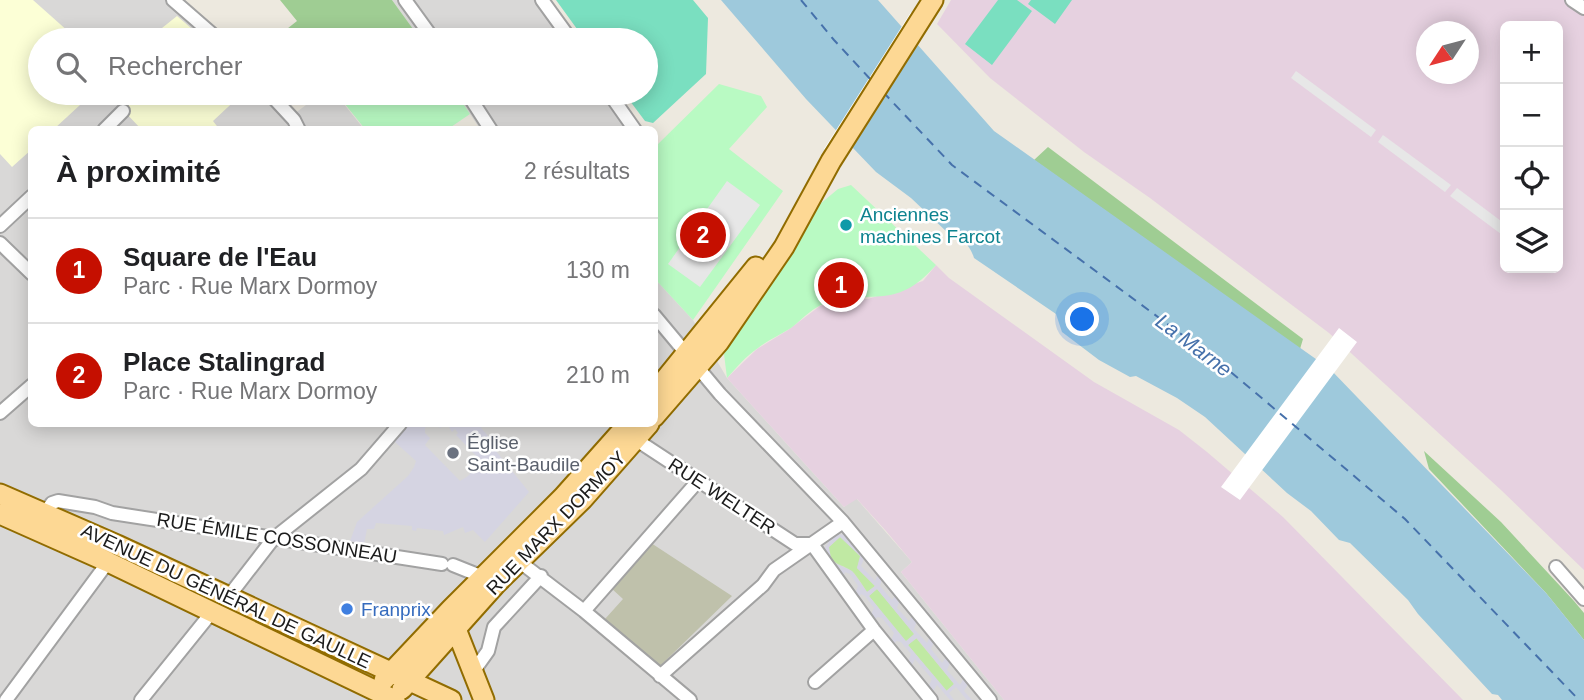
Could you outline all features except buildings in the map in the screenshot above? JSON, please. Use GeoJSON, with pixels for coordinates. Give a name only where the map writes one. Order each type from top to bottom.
{"type":"FeatureCollection","features":[{"type":"Feature","properties":{"kind":"main road"},"geometry":{"type":"LineString","coordinates":[[658,411],[814,191],[929,6]]}},
{"type":"Feature","properties":{"kind":"main road"},"geometry":{"type":"LineString","coordinates":[[658,390],[692,361]]}},
{"type":"Feature","properties":{"kind":"main road","name":"RUE MARX DORMOY"},"geometry":{"type":"LineString","coordinates":[[368,695],[483,577],[513,557],[583,499],[632,431]]}},
{"type":"Feature","properties":{"kind":"main road","name":"AVENUE DU GÉNÉRAL DE GAULLE"},"geometry":{"type":"LineString","coordinates":[[0,494],[44,514],[107,526],[229,596],[451,700]]}},
{"type":"Feature","properties":{"kind":"main road","name":"AVENUE DU GÉNÉRAL DE GAULLE"},"geometry":{"type":"LineString","coordinates":[[0,514],[212,612],[368,695],[393,700]]}},
{"type":"Feature","properties":{"kind":"main road","name":"RUE MARX DORMOY"},"geometry":{"type":"LineString","coordinates":[[393,700],[459,625],[513,557]]}},
{"type":"Feature","properties":{"kind":"main road"},"geometry":{"type":"LineString","coordinates":[[459,625],[472,672],[484,700]]}},
{"type":"Feature","properties":{"kind":"street"},"geometry":{"type":"LineString","coordinates":[[173,0],[205,28]]}},
{"type":"Feature","properties":{"kind":"street"},"geometry":{"type":"LineString","coordinates":[[405,0],[425,28]]}},
{"type":"Feature","properties":{"kind":"street"},"geometry":{"type":"LineString","coordinates":[[542,0],[562,28]]}},
{"type":"Feature","properties":{"kind":"street"},"geometry":{"type":"LineString","coordinates":[[1573,0],[1584,8]]}},
{"type":"Feature","properties":{"kind":"street"},"geometry":{"type":"LineString","coordinates":[[280,105],[297,126]]}},
{"type":"Feature","properties":{"kind":"street"},"geometry":{"type":"LineString","coordinates":[[475,105],[488,126]]}},
{"type":"Feature","properties":{"kind":"street"},"geometry":{"type":"LineString","coordinates":[[617,105],[632,126]]}},
{"type":"Feature","properties":{"kind":"street"},"geometry":{"type":"LineString","coordinates":[[108,126],[123,111]]}},
{"type":"Feature","properties":{"kind":"street"},"geometry":{"type":"LineString","coordinates":[[0,226],[28,200]]}},
{"type":"Feature","properties":{"kind":"street"},"geometry":{"type":"LineString","coordinates":[[0,243],[28,270]]}},
{"type":"Feature","properties":{"kind":"street"},"geometry":{"type":"LineString","coordinates":[[658,320],[692,361],[843,522],[990,700]]}},
{"type":"Feature","properties":{"kind":"street"},"geometry":{"type":"LineString","coordinates":[[0,413],[28,388]]}},
{"type":"Feature","properties":{"kind":"street"},"geometry":{"type":"LineString","coordinates":[[229,596],[273,539],[361,469],[397,427]]}},
{"type":"Feature","properties":{"kind":"street","name":"RUE WELTER"},"geometry":{"type":"LineString","coordinates":[[632,431],[698,481],[795,544],[812,544]]}},
{"type":"Feature","properties":{"kind":"street"},"geometry":{"type":"LineString","coordinates":[[584,611],[698,481]]}},
{"type":"Feature","properties":{"kind":"street","name":"RUE ÉMILE COSSONNEAU"},"geometry":{"type":"LineString","coordinates":[[44,514],[52,503],[58,501],[95,507],[107,526],[273,539],[334,547],[447,565],[483,577]]}},
{"type":"Feature","properties":{"kind":"street"},"geometry":{"type":"LineString","coordinates":[[660,676],[762,585],[774,570],[843,522]]}},
{"type":"Feature","properties":{"kind":"street"},"geometry":{"type":"LineString","coordinates":[[65,542],[98,543],[107,526]]}},
{"type":"Feature","properties":{"kind":"street"},"geometry":{"type":"LineString","coordinates":[[812,544],[874,630],[931,700]]}},
{"type":"Feature","properties":{"kind":"street"},"geometry":{"type":"LineString","coordinates":[[513,557],[541,576],[690,700]]}},
{"type":"Feature","properties":{"kind":"street"},"geometry":{"type":"LineString","coordinates":[[6,700],[108,562]]}},
{"type":"Feature","properties":{"kind":"street"},"geometry":{"type":"LineString","coordinates":[[1556,567],[1584,599]]}},
{"type":"Feature","properties":{"kind":"street"},"geometry":{"type":"LineString","coordinates":[[472,672],[488,651],[494,627],[541,576]]}},
{"type":"Feature","properties":{"kind":"street"},"geometry":{"type":"LineString","coordinates":[[141,700],[212,612]]}},
{"type":"Feature","properties":{"kind":"street"},"geometry":{"type":"LineString","coordinates":[[815,682],[874,630]]}},
{"type":"Feature","properties":{"kind":"shaded area"},"geometry":{"type":"Polygon","coordinates":[[[0,0],[183,0],[214,28],[28,28],[28,105],[287,105],[294,114],[306,105],[345,105],[362,126],[28,126],[28,427],[658,427],[658,282],[693,320],[727,378],[844,507],[856,498],[912,562],[901,572],[1004,700],[0,700],[0,0]]]}},
{"type":"Feature","properties":{"kind":"shaded area"},"geometry":{"type":"Polygon","coordinates":[[[0,0],[33,0],[64,28],[28,28],[28,105],[80,105],[57,126],[28,126],[28,153],[12,167],[0,154],[0,0]]]}},
{"type":"Feature","properties":{"kind":"shaded area"},"geometry":{"type":"Polygon","coordinates":[[[392,0],[539,0],[559,28],[412,28],[392,0]]]}},
{"type":"Feature","properties":{"kind":"shaded area"},"geometry":{"type":"Polygon","coordinates":[[[951,0],[1584,0],[1584,570],[1329,333],[1150,198],[1084,152],[990,78],[937,24],[951,0]]]}},
{"type":"Feature","properties":{"kind":"shaded area"},"geometry":{"type":"Polygon","coordinates":[[[177,16],[191,28],[162,28],[177,16]]]}},
{"type":"Feature","properties":{"kind":"shaded area"},"geometry":{"type":"Polygon","coordinates":[[[1296,71],[1376,130],[1371,137],[1291,78],[1296,71]]]}},
{"type":"Feature","properties":{"kind":"shaded area"},"geometry":{"type":"Polygon","coordinates":[[[118,105],[230,105],[213,121],[217,126],[138,126],[118,105]]]}},
{"type":"Feature","properties":{"kind":"shaded area"},"geometry":{"type":"Polygon","coordinates":[[[464,105],[612,105],[627,126],[478,126],[464,105]]]}},
{"type":"Feature","properties":{"kind":"shaded area"},"geometry":{"type":"Polygon","coordinates":[[[1383,135],[1451,185],[1445,192],[1378,142],[1383,135]]]}},
{"type":"Feature","properties":{"kind":"shaded area"},"geometry":{"type":"Polygon","coordinates":[[[727,181],[760,205],[700,287],[668,264],[727,181]]]}},
{"type":"Feature","properties":{"kind":"shaded area"},"geometry":{"type":"Polygon","coordinates":[[[1457,188],[1500,220],[1500,233],[1450,196],[1457,188]]]}},
{"type":"Feature","properties":{"kind":"shaded area"},"geometry":{"type":"Polygon","coordinates":[[[936,265],[949,278],[1094,382],[1179,430],[1207,452],[1283,517],[1463,700],[1004,700],[901,572],[912,562],[886,531],[857,499],[844,507],[727,378],[757,349],[820,306],[843,299],[868,299],[923,281],[936,265]]]}},
{"type":"Feature","properties":{"kind":"shaded area"},"geometry":{"type":"Polygon","coordinates":[[[407,427],[426,427],[425,433],[430,438],[425,445],[460,481],[481,461],[456,435],[458,433],[455,429],[452,432],[449,427],[482,427],[499,448],[496,451],[529,492],[485,542],[473,530],[465,533],[463,527],[444,535],[443,531],[417,528],[416,531],[412,530],[412,526],[376,523],[374,529],[367,529],[364,544],[350,541],[357,522],[408,476],[414,467],[416,461],[395,442],[407,427]]]}},
{"type":"Feature","properties":{"kind":"shaded area"},"geometry":{"type":"Polygon","coordinates":[[[845,534],[865,556],[861,566],[875,581],[879,572],[883,576],[880,586],[892,600],[898,592],[901,596],[897,608],[909,621],[914,613],[918,618],[914,629],[927,643],[931,634],[935,639],[931,649],[942,663],[948,655],[951,660],[947,670],[960,685],[965,676],[969,682],[964,691],[972,700],[967,700],[956,687],[949,693],[954,700],[950,700],[937,685],[931,694],[927,690],[932,679],[915,659],[910,669],[907,665],[911,654],[901,642],[896,641],[893,649],[890,644],[894,633],[882,618],[877,617],[873,624],[869,619],[874,608],[861,594],[856,602],[854,597],[858,586],[850,574],[845,572],[842,580],[826,555],[825,548],[836,535],[845,534]],[[840,537],[829,547],[831,558],[834,563],[852,571],[867,592],[875,586],[857,568],[860,556],[840,537]],[[877,589],[869,596],[906,641],[914,634],[877,589]],[[917,638],[908,645],[947,691],[954,684],[917,638]]]}},
{"type":"Feature","properties":{"kind":"shaded area"},"geometry":{"type":"Polygon","coordinates":[[[651,543],[732,596],[659,667],[605,619],[623,599],[611,588],[651,543]]]}},
{"type":"Feature","properties":{"kind":"green space"},"geometry":{"type":"Polygon","coordinates":[[[280,0],[392,0],[412,28],[288,28],[297,21],[280,0]]]}},
{"type":"Feature","properties":{"kind":"green space"},"geometry":{"type":"Polygon","coordinates":[[[556,0],[693,0],[708,18],[706,74],[653,123],[645,121],[633,105],[658,105],[658,28],[576,28],[556,0]]]}},
{"type":"Feature","properties":{"kind":"green space"},"geometry":{"type":"Polygon","coordinates":[[[998,0],[1017,0],[1032,11],[992,65],[965,44],[998,0]]]}},
{"type":"Feature","properties":{"kind":"green space"},"geometry":{"type":"Polygon","coordinates":[[[1031,0],[1072,0],[1055,24],[1028,4],[1031,0]]]}},
{"type":"Feature","properties":{"kind":"green space"},"geometry":{"type":"Polygon","coordinates":[[[719,84],[761,96],[767,107],[729,149],[783,191],[693,320],[658,282],[658,144],[719,84]]]}},
{"type":"Feature","properties":{"kind":"green space"},"geometry":{"type":"Polygon","coordinates":[[[346,105],[464,105],[470,114],[452,126],[363,126],[346,105]]]}},
{"type":"Feature","properties":{"kind":"green space"},"geometry":{"type":"Polygon","coordinates":[[[1048,147],[1303,339],[1300,349],[1034,160],[1048,147]]]}},
{"type":"Feature","properties":{"kind":"green space"},"geometry":{"type":"Polygon","coordinates":[[[851,185],[936,265],[921,280],[894,294],[838,300],[817,307],[791,328],[754,351],[727,378],[724,354],[820,204],[838,189],[851,185]]]}},
{"type":"Feature","properties":{"kind":"green space"},"geometry":{"type":"Polygon","coordinates":[[[1424,451],[1501,522],[1574,601],[1584,613],[1584,640],[1546,593],[1429,469],[1424,451]]]}},
{"type":"Feature","properties":{"kind":"green space"},"geometry":{"type":"Polygon","coordinates":[[[840,537],[861,556],[857,568],[875,586],[867,592],[854,573],[831,558],[829,547],[840,537]]]}},
{"type":"Feature","properties":{"kind":"green space"},"geometry":{"type":"Polygon","coordinates":[[[877,589],[915,635],[905,642],[869,596],[877,589]]]}},
{"type":"Feature","properties":{"kind":"green space"},"geometry":{"type":"Polygon","coordinates":[[[916,638],[954,684],[946,691],[908,645],[916,638]]]}},
{"type":"Feature","properties":{"kind":"water","name":"La Marne"},"geometry":{"type":"Polygon","coordinates":[[[721,0],[878,0],[994,131],[1330,369],[1546,593],[1584,640],[1584,700],[1502,700],[1498,695],[1492,694],[1408,600],[1350,543],[1339,540],[1311,511],[1287,493],[1205,417],[1177,398],[1099,360],[1062,332],[1056,314],[974,258],[961,238],[948,233],[911,198],[876,172],[806,99],[721,0]]]}},
{"type":"Feature","properties":{"kind":"pier"},"geometry":{"type":"Polygon","coordinates":[[[911,12],[927,30],[841,166],[824,149],[911,12]]]}},
{"type":"Feature","properties":{"kind":"pier"},"geometry":{"type":"Polygon","coordinates":[[[1339,328],[1357,342],[1240,500],[1221,487],[1339,328]]]}},
{"type":"Feature","properties":{"kind":"ferry route"},"geometry":{"type":"LineString","coordinates":[[801,0],[872,81]]}},
{"type":"Feature","properties":{"kind":"ferry route"},"geometry":{"type":"LineString","coordinates":[[883,92],[952,165],[1219,362],[1405,519],[1579,700]]}},
{"type":"Feature","properties":{"kind":"place","name":"Anciennes machines Farcot"},"geometry":{"type":"Point","coordinates":[846,225]}},
{"type":"Feature","properties":{"kind":"place","name":"Place Stalingrad"},"geometry":{"type":"Point","coordinates":[703,235]}},
{"type":"Feature","properties":{"kind":"place","name":"Square de l'Eau"},"geometry":{"type":"Point","coordinates":[841,285]}},
{"type":"Feature","properties":{"kind":"place","name":"Église Saint-Baudile"},"geometry":{"type":"Point","coordinates":[453,453]}},
{"type":"Feature","properties":{"kind":"place","name":"Franprix"},"geometry":{"type":"Point","coordinates":[347,609]}}]}
